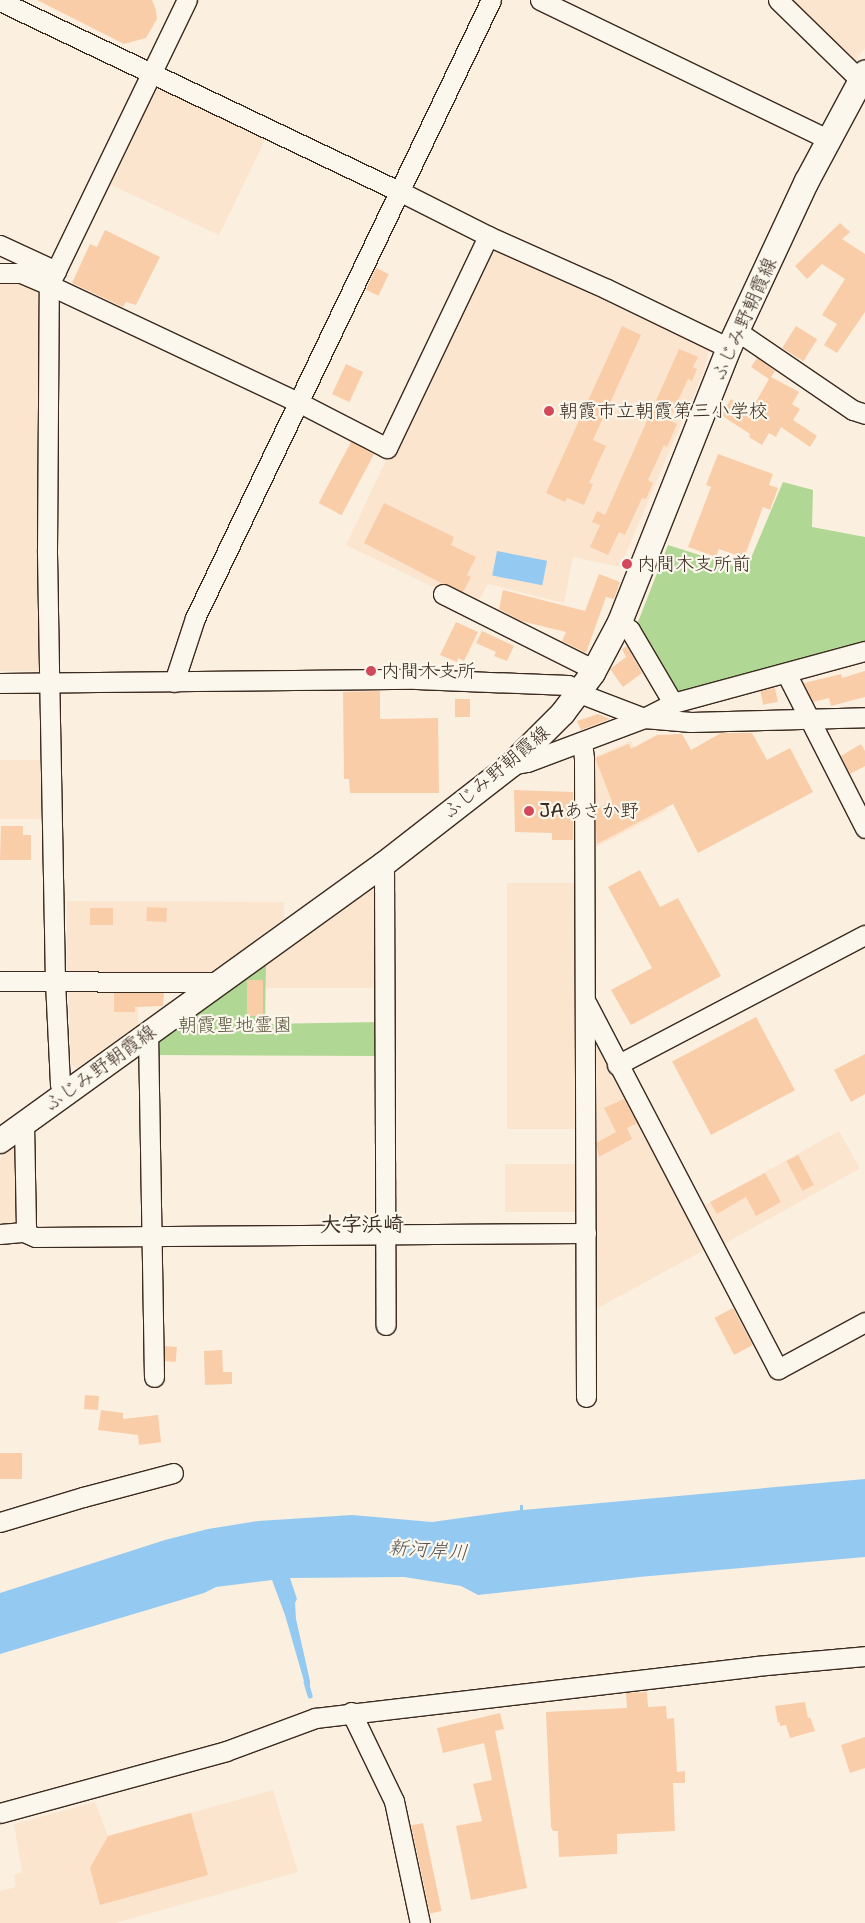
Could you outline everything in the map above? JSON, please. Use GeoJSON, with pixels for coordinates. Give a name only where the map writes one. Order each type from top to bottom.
{"type":"FeatureCollection","features":[{"type":"Feature","properties":{"kind":"main road","name":"ふじみ野朝霞線"},"geometry":{"type":"LineString","coordinates":[[0,1141],[384,864],[511,765],[546,732],[579,693],[593,672],[620,622],[733,339],[773,252],[828,139],[863,77]]}},
{"type":"Feature","properties":{"kind":"street"},"geometry":{"type":"LineString","coordinates":[[64,1093],[60,1084],[55,981],[47,548],[52,278],[187,0]]}},
{"type":"Feature","properties":{"kind":"street"},"geometry":{"type":"LineString","coordinates":[[174,682],[195,618],[491,0]]}},
{"type":"Feature","properties":{"kind":"street"},"geometry":{"type":"LineString","coordinates":[[540,0],[828,139]]}},
{"type":"Feature","properties":{"kind":"street"},"geometry":{"type":"LineString","coordinates":[[778,0],[863,77]]}},
{"type":"Feature","properties":{"kind":"street"},"geometry":{"type":"LineString","coordinates":[[0,1],[399,191],[488,236],[607,289],[733,339],[853,410],[865,414]]}},
{"type":"Feature","properties":{"kind":"street"},"geometry":{"type":"LineString","coordinates":[[0,245],[52,278],[387,448],[488,236]]}},
{"type":"Feature","properties":{"kind":"street"},"geometry":{"type":"LineString","coordinates":[[0,273],[21,273],[52,278]]}},
{"type":"Feature","properties":{"kind":"street"},"geometry":{"type":"LineString","coordinates":[[443,594],[585,665],[593,672]]}},
{"type":"Feature","properties":{"kind":"street"},"geometry":{"type":"LineString","coordinates":[[620,622],[630,630],[673,703]]}},
{"type":"Feature","properties":{"kind":"street"},"geometry":{"type":"LineString","coordinates":[[511,765],[582,742],[644,718],[673,703],[865,651]]}},
{"type":"Feature","properties":{"kind":"street"},"geometry":{"type":"LineString","coordinates":[[786,673],[865,828]]}},
{"type":"Feature","properties":{"kind":"street"},"geometry":{"type":"LineString","coordinates":[[0,683],[416,679],[568,685],[579,693],[644,718],[691,722],[865,717]]}},
{"type":"Feature","properties":{"kind":"street"},"geometry":{"type":"LineString","coordinates":[[582,742],[584,768],[586,1397]]}},
{"type":"Feature","properties":{"kind":"street"},"geometry":{"type":"LineString","coordinates":[[384,864],[386,1325]]}},
{"type":"Feature","properties":{"kind":"street"},"geometry":{"type":"LineString","coordinates":[[617,1065],[865,935]]}},
{"type":"Feature","properties":{"kind":"street"},"geometry":{"type":"LineString","coordinates":[[0,981],[219,982]]}},
{"type":"Feature","properties":{"kind":"street"},"geometry":{"type":"LineString","coordinates":[[585,1001],[778,1369],[865,1322]]}},
{"type":"Feature","properties":{"kind":"street"},"geometry":{"type":"LineString","coordinates":[[148,1033],[150,1236],[154,1377]]}},
{"type":"Feature","properties":{"kind":"street"},"geometry":{"type":"LineString","coordinates":[[24,1124],[24,1232]]}},
{"type":"Feature","properties":{"kind":"street"},"geometry":{"type":"LineString","coordinates":[[0,1234],[24,1232],[35,1237],[586,1233]]}},
{"type":"Feature","properties":{"kind":"street"},"geometry":{"type":"LineString","coordinates":[[0,1522],[75,1499],[173,1473]]}},
{"type":"Feature","properties":{"kind":"street"},"geometry":{"type":"LineString","coordinates":[[0,1814],[226,1751],[315,1718],[351,1712],[684,1676],[756,1666],[865,1656]]}},
{"type":"Feature","properties":{"kind":"street"},"geometry":{"type":"LineString","coordinates":[[351,1712],[394,1801],[420,1923]]}},
{"type":"Feature","properties":{"kind":"shaded area"},"geometry":{"type":"Polygon","coordinates":[[[795,0],[865,0],[865,48],[853,63],[794,2],[795,0]]]}},
{"type":"Feature","properties":{"kind":"shaded area"},"geometry":{"type":"Polygon","coordinates":[[[161,83],[268,134],[219,235],[109,184],[156,86],[161,83]]]}},
{"type":"Feature","properties":{"kind":"shaded area","name":"朝霞市立朝霞第三小学校"},"geometry":{"type":"Polygon","coordinates":[[[489,242],[710,347],[703,373],[620,567],[573,557],[564,603],[488,584],[475,607],[346,545],[489,242]]]}},
{"type":"Feature","properties":{"kind":"shaded area"},"geometry":{"type":"Polygon","coordinates":[[[0,283],[23,283],[39,291],[43,671],[0,671],[0,283]]]}},
{"type":"Feature","properties":{"kind":"shaded area"},"geometry":{"type":"Polygon","coordinates":[[[631,741],[667,810],[589,851],[590,759],[631,741]]]}},
{"type":"Feature","properties":{"kind":"shaded area"},"geometry":{"type":"Polygon","coordinates":[[[0,760],[45,760],[45,819],[0,819],[0,760]]]}},
{"type":"Feature","properties":{"kind":"shaded area"},"geometry":{"type":"Polygon","coordinates":[[[378,883],[379,988],[266,988],[266,964],[378,883]]]}},
{"type":"Feature","properties":{"kind":"shaded area"},"geometry":{"type":"Polygon","coordinates":[[[507,883],[575,883],[575,1129],[507,1129],[507,883]]]}},
{"type":"Feature","properties":{"kind":"shaded area"},"geometry":{"type":"Polygon","coordinates":[[[67,901],[284,902],[284,919],[208,975],[67,976],[67,901]]]}},
{"type":"Feature","properties":{"kind":"shaded area"},"geometry":{"type":"Polygon","coordinates":[[[68,986],[138,987],[138,1025],[77,1068],[71,1065],[68,986]]]}},
{"type":"Feature","properties":{"kind":"shaded area"},"geometry":{"type":"Polygon","coordinates":[[[588,1025],[708,1248],[596,1309],[595,1241],[588,1025]]]}},
{"type":"Feature","properties":{"kind":"shaded area"},"geometry":{"type":"Polygon","coordinates":[[[839,1131],[860,1169],[721,1246],[700,1208],[839,1131]]]}},
{"type":"Feature","properties":{"kind":"shaded area"},"geometry":{"type":"Polygon","coordinates":[[[19,1143],[19,1227],[0,1229],[0,1158],[19,1143]]]}},
{"type":"Feature","properties":{"kind":"shaded area"},"geometry":{"type":"Polygon","coordinates":[[[505,1164],[578,1164],[578,1212],[505,1212],[505,1164]]]}},
{"type":"Feature","properties":{"kind":"shaded area"},"geometry":{"type":"Polygon","coordinates":[[[273,1790],[298,1872],[115,1923],[0,1923],[0,1891],[16,1887],[14,1875],[22,1872],[14,1824],[95,1802],[108,1836],[273,1790]]]}},
{"type":"Feature","properties":{"kind":"green space"},"geometry":{"type":"Polygon","coordinates":[[[783,482],[813,490],[812,527],[865,537],[865,642],[674,693],[636,627],[668,545],[746,570],[783,482]]]}},
{"type":"Feature","properties":{"kind":"green space","name":"朝霞聖地霊園"},"geometry":{"type":"Polygon","coordinates":[[[266,964],[265,1024],[379,1022],[380,1056],[154,1055],[154,1045],[266,964]]]}},
{"type":"Feature","properties":{"kind":"water"},"geometry":{"type":"Polygon","coordinates":[[[497,551],[547,561],[542,585],[492,576],[497,551]]]}},
{"type":"Feature","properties":{"kind":"water","name":"新河岸川"},"geometry":{"type":"Polygon","coordinates":[[[865,1479],[865,1557],[639,1577],[478,1595],[461,1586],[404,1577],[290,1578],[297,1599],[295,1603],[296,1619],[310,1681],[310,1687],[306,1688],[285,1615],[272,1580],[216,1587],[204,1593],[0,1654],[0,1593],[165,1540],[208,1529],[258,1521],[352,1515],[432,1522],[520,1510],[520,1505],[523,1505],[523,1510],[865,1479]]]}},
{"type":"Feature","properties":{"kind":"building"},"geometry":{"type":"Polygon","coordinates":[[[37,0],[152,0],[157,19],[146,38],[124,44],[37,0]]]}},
{"type":"Feature","properties":{"kind":"building"},"geometry":{"type":"Polygon","coordinates":[[[840,223],[850,232],[842,239],[865,254],[865,312],[837,353],[824,345],[837,324],[822,315],[845,279],[822,264],[807,279],[795,266],[840,223]]]}},
{"type":"Feature","properties":{"kind":"building"},"geometry":{"type":"Polygon","coordinates":[[[105,230],[160,257],[136,305],[126,302],[123,307],[72,283],[90,244],[97,247],[105,230]]]}},
{"type":"Feature","properties":{"kind":"building"},"geometry":{"type":"Polygon","coordinates":[[[376,268],[389,274],[379,296],[366,290],[376,268]]]}},
{"type":"Feature","properties":{"kind":"building"},"geometry":{"type":"Polygon","coordinates":[[[622,326],[641,335],[593,440],[606,446],[589,483],[593,484],[584,505],[567,498],[565,502],[546,493],[622,326]]]}},
{"type":"Feature","properties":{"kind":"building"},"geometry":{"type":"Polygon","coordinates":[[[796,326],[817,339],[803,361],[782,348],[796,326]]]}},
{"type":"Feature","properties":{"kind":"building"},"geometry":{"type":"Polygon","coordinates":[[[679,349],[698,357],[693,367],[697,369],[692,381],[688,379],[669,420],[677,424],[667,447],[664,445],[648,480],[653,483],[646,499],[642,498],[625,535],[619,532],[608,555],[590,547],[600,525],[592,522],[597,511],[605,515],[679,349]]]}},
{"type":"Feature","properties":{"kind":"building"},"geometry":{"type":"Polygon","coordinates":[[[757,358],[775,371],[771,377],[799,392],[792,404],[800,409],[793,420],[817,436],[810,447],[781,427],[776,437],[769,433],[762,445],[749,437],[750,434],[721,415],[731,399],[750,412],[769,379],[751,367],[757,358]]]}},
{"type":"Feature","properties":{"kind":"building"},"geometry":{"type":"Polygon","coordinates":[[[346,364],[363,372],[349,402],[332,394],[346,364]]]}},
{"type":"Feature","properties":{"kind":"building"},"geometry":{"type":"Polygon","coordinates":[[[351,442],[374,454],[342,515],[319,503],[351,442]]]}},
{"type":"Feature","properties":{"kind":"building"},"geometry":{"type":"Polygon","coordinates":[[[718,454],[773,474],[769,485],[778,488],[770,510],[763,507],[744,558],[719,549],[716,557],[688,547],[711,487],[706,485],[718,454]]]}},
{"type":"Feature","properties":{"kind":"building"},"geometry":{"type":"Polygon","coordinates":[[[384,503],[454,537],[451,545],[476,557],[467,575],[471,577],[463,592],[441,583],[364,543],[384,503]]]}},
{"type":"Feature","properties":{"kind":"building"},"geometry":{"type":"Polygon","coordinates":[[[599,574],[620,582],[614,599],[606,597],[586,653],[562,641],[566,632],[521,621],[499,609],[503,590],[585,611],[599,574]]]}},
{"type":"Feature","properties":{"kind":"building"},"geometry":{"type":"Polygon","coordinates":[[[456,622],[478,632],[464,661],[458,658],[457,662],[440,655],[456,622]]]}},
{"type":"Feature","properties":{"kind":"building"},"geometry":{"type":"Polygon","coordinates":[[[482,631],[514,646],[507,661],[494,656],[496,652],[476,643],[482,631]]]}},
{"type":"Feature","properties":{"kind":"building"},"geometry":{"type":"Polygon","coordinates":[[[627,646],[642,673],[623,687],[610,669],[626,657],[622,649],[627,646]]]}},
{"type":"Feature","properties":{"kind":"building"},"geometry":{"type":"Polygon","coordinates":[[[865,671],[865,697],[831,706],[829,698],[813,702],[804,683],[841,674],[842,678],[865,671]]]}},
{"type":"Feature","properties":{"kind":"building"},"geometry":{"type":"Polygon","coordinates":[[[775,688],[778,702],[763,705],[760,691],[775,688]]]}},
{"type":"Feature","properties":{"kind":"building"},"geometry":{"type":"Polygon","coordinates":[[[380,691],[380,719],[438,718],[439,793],[350,793],[349,779],[344,779],[343,692],[380,691]]]}},
{"type":"Feature","properties":{"kind":"building"},"geometry":{"type":"Polygon","coordinates":[[[455,699],[470,699],[470,717],[455,717],[455,699]]]}},
{"type":"Feature","properties":{"kind":"building"},"geometry":{"type":"Polygon","coordinates":[[[598,714],[610,719],[581,730],[577,721],[598,714]]]}},
{"type":"Feature","properties":{"kind":"building"},"geometry":{"type":"Polygon","coordinates":[[[721,733],[752,733],[767,760],[790,748],[813,792],[698,853],[673,804],[597,844],[595,810],[612,801],[595,758],[629,744],[631,749],[657,735],[682,734],[691,750],[721,733]]]}},
{"type":"Feature","properties":{"kind":"building"},"geometry":{"type":"Polygon","coordinates":[[[861,744],[865,751],[865,766],[850,774],[841,756],[861,744]]]}},
{"type":"Feature","properties":{"kind":"building"},"geometry":{"type":"Polygon","coordinates":[[[514,790],[573,792],[573,840],[552,840],[552,833],[515,832],[514,790]]]}},
{"type":"Feature","properties":{"kind":"building"},"geometry":{"type":"Polygon","coordinates":[[[1,826],[23,826],[23,835],[31,835],[31,860],[0,860],[1,826]]]}},
{"type":"Feature","properties":{"kind":"building"},"geometry":{"type":"Polygon","coordinates":[[[640,870],[660,907],[678,898],[721,976],[631,1025],[611,990],[652,968],[608,887],[640,870]]]}},
{"type":"Feature","properties":{"kind":"building"},"geometry":{"type":"Polygon","coordinates":[[[147,907],[167,908],[166,922],[146,921],[147,907]]]}},
{"type":"Feature","properties":{"kind":"building"},"geometry":{"type":"Polygon","coordinates":[[[90,908],[113,908],[113,925],[90,925],[90,908]]]}},
{"type":"Feature","properties":{"kind":"building"},"geometry":{"type":"Polygon","coordinates":[[[247,980],[263,980],[263,1016],[247,1016],[247,980]]]}},
{"type":"Feature","properties":{"kind":"building"},"geometry":{"type":"Polygon","coordinates":[[[114,993],[164,993],[163,1006],[135,1007],[135,1012],[114,1012],[114,993]]]}},
{"type":"Feature","properties":{"kind":"building"},"geometry":{"type":"Polygon","coordinates":[[[756,1017],[795,1090],[711,1135],[672,1062],[756,1017]]]}},
{"type":"Feature","properties":{"kind":"building"},"geometry":{"type":"Polygon","coordinates":[[[865,1054],[865,1094],[851,1102],[834,1070],[865,1054]]]}},
{"type":"Feature","properties":{"kind":"building"},"geometry":{"type":"Polygon","coordinates":[[[624,1099],[637,1123],[627,1128],[632,1139],[599,1157],[596,1143],[616,1132],[604,1108],[624,1099]]]}},
{"type":"Feature","properties":{"kind":"building"},"geometry":{"type":"Polygon","coordinates":[[[798,1155],[814,1185],[802,1191],[787,1161],[798,1155]]]}},
{"type":"Feature","properties":{"kind":"building"},"geometry":{"type":"Polygon","coordinates":[[[765,1173],[781,1202],[756,1216],[746,1197],[717,1214],[710,1202],[765,1173]]]}},
{"type":"Feature","properties":{"kind":"building"},"geometry":{"type":"Polygon","coordinates":[[[733,1308],[753,1345],[734,1355],[714,1318],[733,1308]]]}},
{"type":"Feature","properties":{"kind":"building"},"geometry":{"type":"Polygon","coordinates":[[[165,1346],[177,1347],[176,1362],[164,1361],[165,1346]]]}},
{"type":"Feature","properties":{"kind":"building"},"geometry":{"type":"Polygon","coordinates":[[[222,1350],[223,1372],[232,1372],[232,1384],[205,1385],[204,1351],[222,1350]]]}},
{"type":"Feature","properties":{"kind":"building"},"geometry":{"type":"Polygon","coordinates":[[[85,1395],[99,1396],[98,1410],[84,1409],[85,1395]]]}},
{"type":"Feature","properties":{"kind":"building"},"geometry":{"type":"Polygon","coordinates":[[[101,1410],[123,1413],[123,1419],[158,1415],[161,1442],[139,1445],[138,1435],[98,1430],[101,1410]]]}},
{"type":"Feature","properties":{"kind":"building"},"geometry":{"type":"Polygon","coordinates":[[[0,1453],[22,1453],[22,1479],[0,1479],[0,1453]]]}},
{"type":"Feature","properties":{"kind":"building"},"geometry":{"type":"Polygon","coordinates":[[[647,1692],[648,1707],[666,1706],[667,1719],[674,1718],[677,1772],[685,1771],[685,1783],[673,1783],[675,1831],[617,1834],[617,1854],[559,1857],[558,1831],[553,1831],[551,1827],[546,1712],[627,1708],[626,1693],[647,1692]]]}},
{"type":"Feature","properties":{"kind":"building"},"geometry":{"type":"Polygon","coordinates":[[[805,1702],[808,1718],[810,1717],[815,1731],[790,1738],[786,1725],[780,1726],[780,1722],[778,1723],[775,1706],[805,1702]]]}},
{"type":"Feature","properties":{"kind":"building"},"geometry":{"type":"Polygon","coordinates":[[[500,1713],[504,1729],[495,1731],[527,1888],[471,1900],[456,1826],[482,1821],[473,1784],[492,1780],[484,1743],[443,1753],[437,1728],[500,1713]]]}},
{"type":"Feature","properties":{"kind":"building"},"geometry":{"type":"Polygon","coordinates":[[[865,1737],[865,1768],[850,1773],[841,1745],[865,1737]]]}},
{"type":"Feature","properties":{"kind":"building"},"geometry":{"type":"Polygon","coordinates":[[[191,1813],[208,1875],[100,1905],[90,1868],[108,1836],[191,1813]]]}},
{"type":"Feature","properties":{"kind":"building"},"geometry":{"type":"Polygon","coordinates":[[[423,1823],[442,1911],[430,1914],[411,1825],[423,1823]]]}},
{"type":"Feature","properties":{"kind":"waterway"},"geometry":{"type":"LineString","coordinates":[[306,1682],[310,1695]]}},
{"type":"Feature","properties":{"kind":"place","name":"朝霞市立朝霞第三小学校"},"geometry":{"type":"Point","coordinates":[549,411]}},
{"type":"Feature","properties":{"kind":"place","name":"内間木支所前"},"geometry":{"type":"Point","coordinates":[627,564]}},
{"type":"Feature","properties":{"kind":"place","name":"内間木支所"},"geometry":{"type":"Point","coordinates":[371,671]}},
{"type":"Feature","properties":{"kind":"place","name":"JAあさか野"},"geometry":{"type":"Point","coordinates":[529,811]}},
{"type":"Feature","properties":{"kind":"district","name":"大字浜崎"},"geometry":{"type":"Point","coordinates":[362,1224]}}]}
